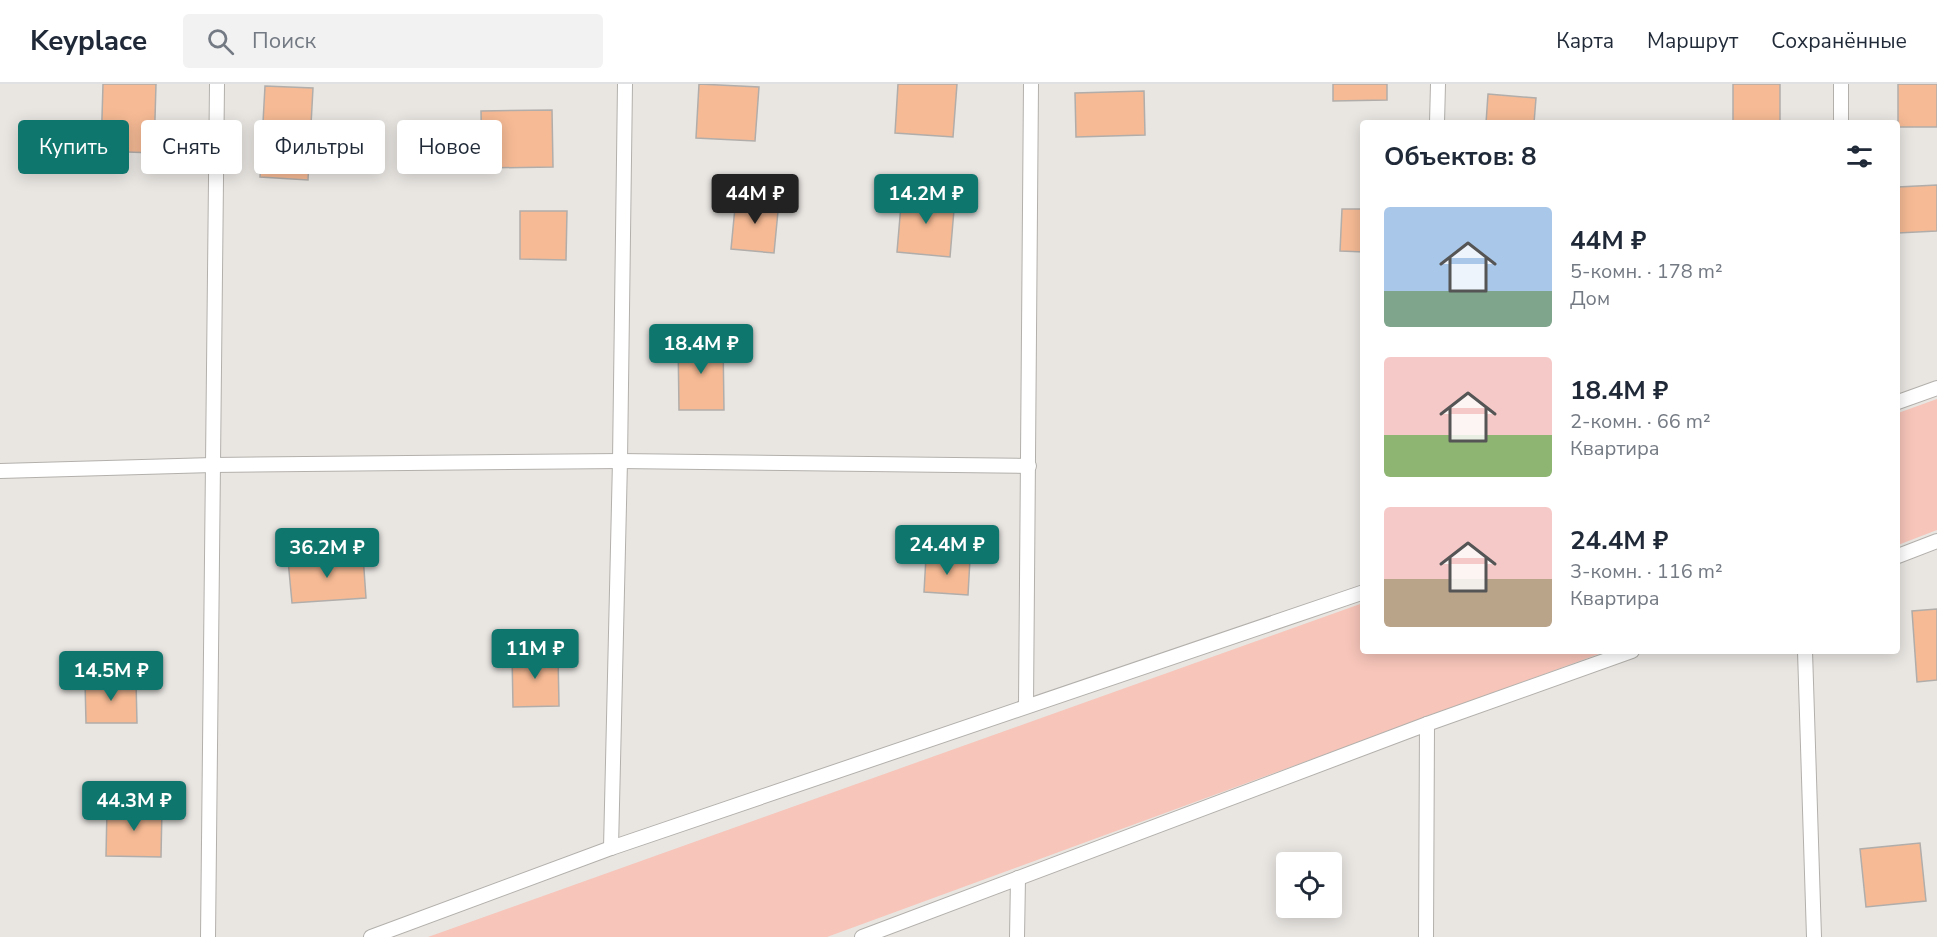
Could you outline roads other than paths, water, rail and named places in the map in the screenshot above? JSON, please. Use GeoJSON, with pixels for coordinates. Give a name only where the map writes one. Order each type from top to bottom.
{"type":"FeatureCollection","features":[{"type":"Feature","properties":{"kind":"lane"},"geometry":{"type":"LineString","coordinates":[[208,937],[217,84]]}},
{"type":"Feature","properties":{"kind":"lane"},"geometry":{"type":"LineString","coordinates":[[611,848],[620,460],[625,84]]}},
{"type":"Feature","properties":{"kind":"lane"},"geometry":{"type":"LineString","coordinates":[[1026,705],[1031,84]]}},
{"type":"Feature","properties":{"kind":"lane"},"geometry":{"type":"LineString","coordinates":[[1437,120],[1438,84]]}},
{"type":"Feature","properties":{"kind":"lane"},"geometry":{"type":"LineString","coordinates":[[1841,84],[1841,120]]}},
{"type":"Feature","properties":{"kind":"lane"},"geometry":{"type":"LineString","coordinates":[[1900,401],[1937,388]]}},
{"type":"Feature","properties":{"kind":"lane"},"geometry":{"type":"LineString","coordinates":[[0,471],[213,465],[620,460],[1029,466]]}},
{"type":"Feature","properties":{"kind":"lane"},"geometry":{"type":"LineString","coordinates":[[1900,555],[1937,542]]}},
{"type":"Feature","properties":{"kind":"lane"},"geometry":{"type":"LineString","coordinates":[[371,937],[611,848],[1360,593]]}},
{"type":"Feature","properties":{"kind":"lane"},"geometry":{"type":"LineString","coordinates":[[862,937],[1427,724],[1624,654]]}},
{"type":"Feature","properties":{"kind":"lane"},"geometry":{"type":"LineString","coordinates":[[1805,654],[1814,937]]}},
{"type":"Feature","properties":{"kind":"lane"},"geometry":{"type":"LineString","coordinates":[[1426,937],[1427,724]]}},
{"type":"Feature","properties":{"kind":"lane"},"geometry":{"type":"LineString","coordinates":[[1017,937],[1018,878]]}}]}
